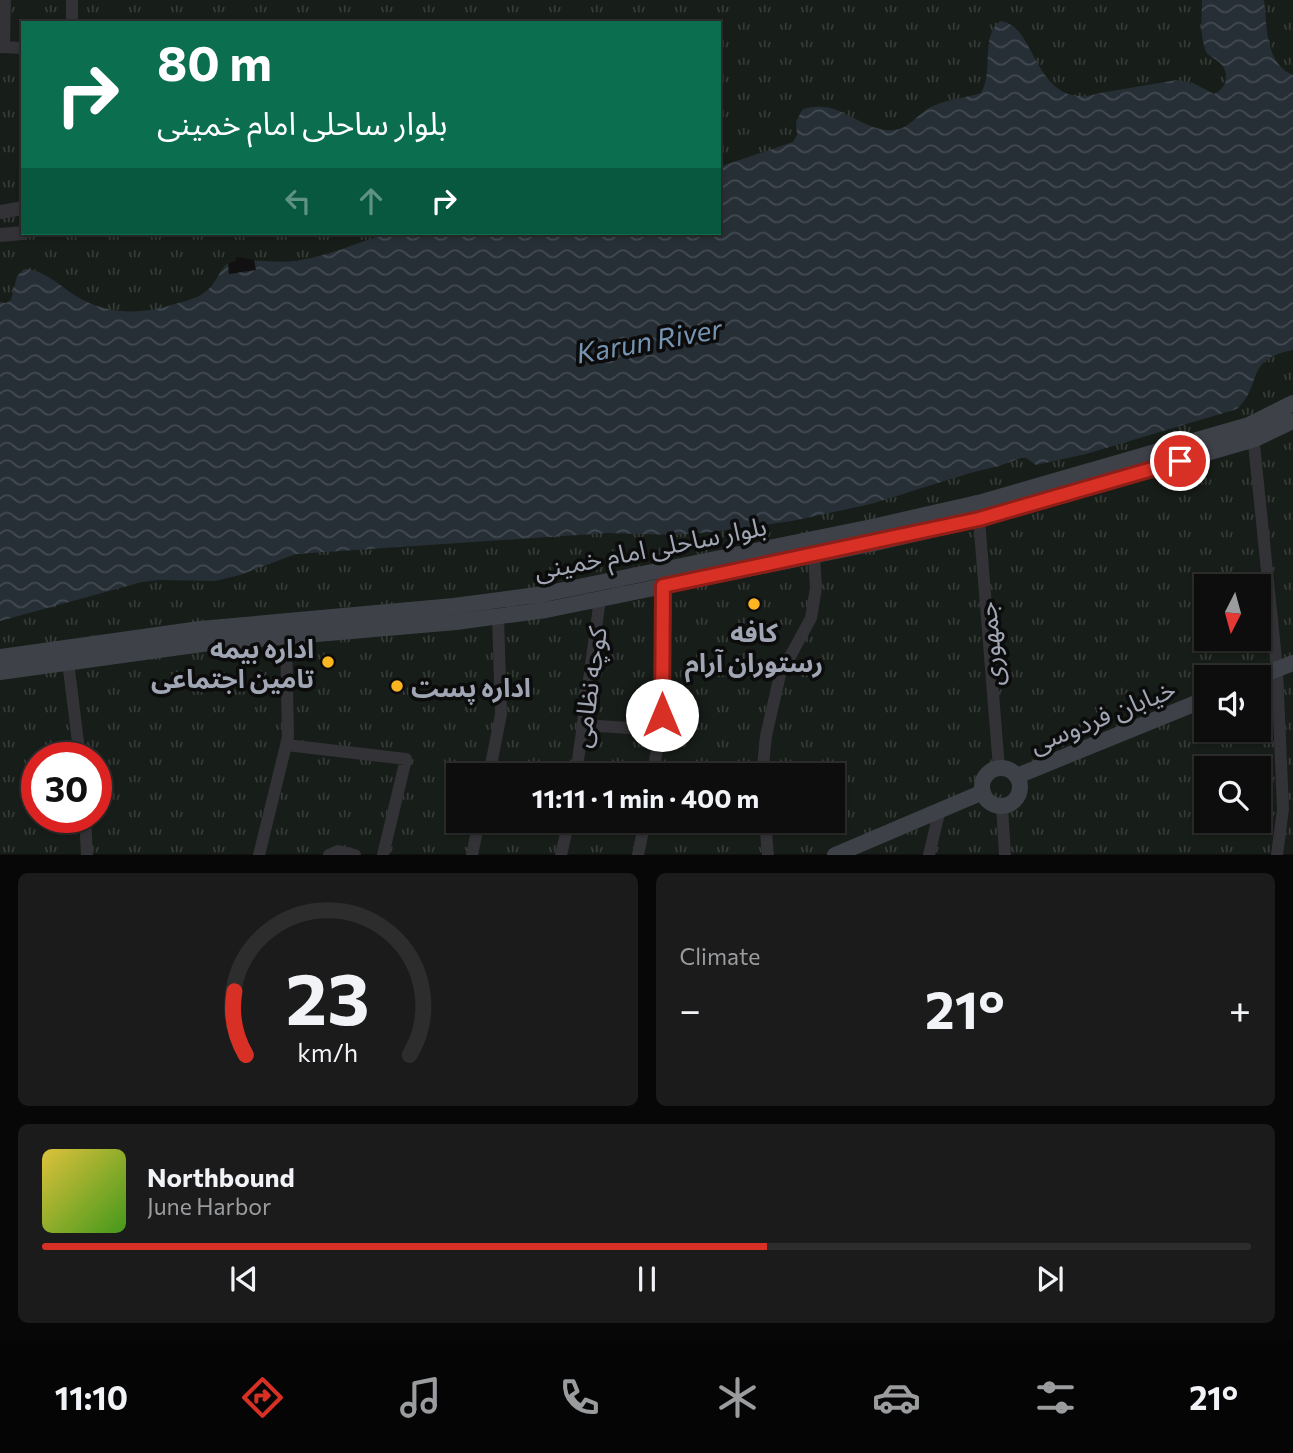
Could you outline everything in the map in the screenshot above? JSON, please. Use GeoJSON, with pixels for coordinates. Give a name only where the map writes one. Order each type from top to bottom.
{"type":"FeatureCollection","features":[{"type":"Feature","properties":{"kind":"main road","name":"بلوار ساحلی امام خمینی"},"geometry":{"type":"LineString","coordinates":[[1252,432],[1293,403]]}},
{"type":"Feature","properties":{"kind":"main road","name":"بلوار ساحلی امام خمینی"},"geometry":{"type":"LineString","coordinates":[[0,657],[67,655],[286,637],[498,616],[600,598],[814,555],[1293,421]]}},
{"type":"Feature","properties":{"kind":"main road","name":"بلوار ساحلی امام خمینی"},"geometry":{"type":"LineString","coordinates":[[0,672],[67,655],[200,629],[454,607],[544,594],[872,527],[978,511]]}},
{"type":"Feature","properties":{"kind":"main road"},"geometry":{"type":"LineString","coordinates":[[1271,672],[1293,663]]}},
{"type":"Feature","properties":{"kind":"main road","name":"خیابان فردوسی"},"geometry":{"type":"LineString","coordinates":[[1017,776],[1194,704]]}},
{"type":"Feature","properties":{"kind":"main road"},"geometry":{"type":"LineString","coordinates":[[993,770],[1009,770],[1017,776],[1021,788],[1013,803],[1002,807],[990,803],[983,792],[984,779],[993,770]]}},
{"type":"Feature","properties":{"kind":"main road"},"geometry":{"type":"LineString","coordinates":[[835,855],[983,792]]}},
{"type":"Feature","properties":{"kind":"street"},"geometry":{"type":"LineString","coordinates":[[5,0],[2,47],[21,48]]}},
{"type":"Feature","properties":{"kind":"street"},"geometry":{"type":"LineString","coordinates":[[72,0],[72,21]]}},
{"type":"Feature","properties":{"kind":"street"},"geometry":{"type":"LineString","coordinates":[[0,212],[21,208]]}},
{"type":"Feature","properties":{"kind":"street"},"geometry":{"type":"LineString","coordinates":[[0,235],[21,233]]}},
{"type":"Feature","properties":{"kind":"street"},"geometry":{"type":"LineString","coordinates":[[1252,432],[1277,669],[1288,809],[1277,855]]}},
{"type":"Feature","properties":{"kind":"street","name":"جمهوری"},"geometry":{"type":"LineString","coordinates":[[978,511],[999,768]]}},
{"type":"Feature","properties":{"kind":"street"},"geometry":{"type":"LineString","coordinates":[[763,763],[766,736],[780,675],[811,618],[816,588],[814,555]]}},
{"type":"Feature","properties":{"kind":"street"},"geometry":{"type":"LineString","coordinates":[[655,763],[662,715],[663,586]]}},
{"type":"Feature","properties":{"kind":"street","name":"کوچه نظامی"},"geometry":{"type":"LineString","coordinates":[[578,763],[600,598]]}},
{"type":"Feature","properties":{"kind":"street"},"geometry":{"type":"LineString","coordinates":[[491,763],[501,714],[498,616]]}},
{"type":"Feature","properties":{"kind":"street"},"geometry":{"type":"LineString","coordinates":[[259,855],[288,737],[286,637]]}},
{"type":"Feature","properties":{"kind":"street"},"geometry":{"type":"LineString","coordinates":[[67,655],[78,742]]}},
{"type":"Feature","properties":{"kind":"street"},"geometry":{"type":"LineString","coordinates":[[583,725],[660,730]]}},
{"type":"Feature","properties":{"kind":"street"},"geometry":{"type":"LineString","coordinates":[[286,745],[406,759],[383,855]]}},
{"type":"Feature","properties":{"kind":"street"},"geometry":{"type":"LineString","coordinates":[[1002,807],[1005,855]]}},
{"type":"Feature","properties":{"kind":"street"},"geometry":{"type":"LineString","coordinates":[[929,855],[940,809]]}},
{"type":"Feature","properties":{"kind":"street"},"geometry":{"type":"LineString","coordinates":[[86,833],[87,855]]}},
{"type":"Feature","properties":{"kind":"street"},"geometry":{"type":"LineString","coordinates":[[472,855],[477,833]]}},
{"type":"Feature","properties":{"kind":"street"},"geometry":{"type":"LineString","coordinates":[[561,855],[566,833]]}},
{"type":"Feature","properties":{"kind":"street"},"geometry":{"type":"LineString","coordinates":[[638,855],[643,833]]}},
{"type":"Feature","properties":{"kind":"street"},"geometry":{"type":"LineString","coordinates":[[766,833],[768,855]]}},
{"type":"Feature","properties":{"kind":"street"},"geometry":{"type":"LineString","coordinates":[[329,855],[338,850],[355,855]]}},
{"type":"Feature","properties":{"kind":"green space"},"geometry":{"type":"Polygon","coordinates":[[[0,0],[1293,0],[1293,854],[0,854],[0,0]]]}},
{"type":"Feature","properties":{"kind":"water","name":"Karun River"},"geometry":{"type":"Polygon","coordinates":[[[1202,0],[1264,0],[1272,53],[1284,70],[1293,75],[1293,350],[1277,354],[1260,366],[1250,390],[1237,409],[1086,454],[1036,465],[1026,458],[1021,458],[871,504],[792,521],[674,535],[607,533],[296,554],[240,575],[215,581],[142,582],[0,621],[0,302],[11,300],[17,276],[24,269],[45,275],[76,296],[100,307],[137,311],[162,308],[198,296],[212,286],[228,263],[307,259],[380,235],[721,235],[721,166],[793,142],[797,135],[796,121],[803,109],[827,107],[875,128],[894,130],[906,126],[933,106],[981,93],[987,75],[990,36],[1000,21],[1011,25],[1020,34],[1052,83],[1064,92],[1079,96],[1177,80],[1193,83],[1214,94],[1222,88],[1226,75],[1223,66],[1205,49],[1202,0]]]}},
{"type":"Feature","properties":{"kind":"pier"},"geometry":{"type":"Polygon","coordinates":[[[236,257],[254,260],[256,270],[229,274],[228,263],[236,261],[236,257]]]}},
{"type":"Feature","properties":{"kind":"place","name":"کافه رستوران آرام"},"geometry":{"type":"Point","coordinates":[754,604]}},
{"type":"Feature","properties":{"kind":"place","name":"اداره بیمه تامین اجتماعی"},"geometry":{"type":"Point","coordinates":[328,662]}},
{"type":"Feature","properties":{"kind":"place","name":"اداره پست"},"geometry":{"type":"Point","coordinates":[397,686]}},
{"type":"Feature","properties":{"kind":"route"},"geometry":{"type":"LineString","coordinates":[[662,715],[663,586],[979,519],[1180,461]]}}]}
